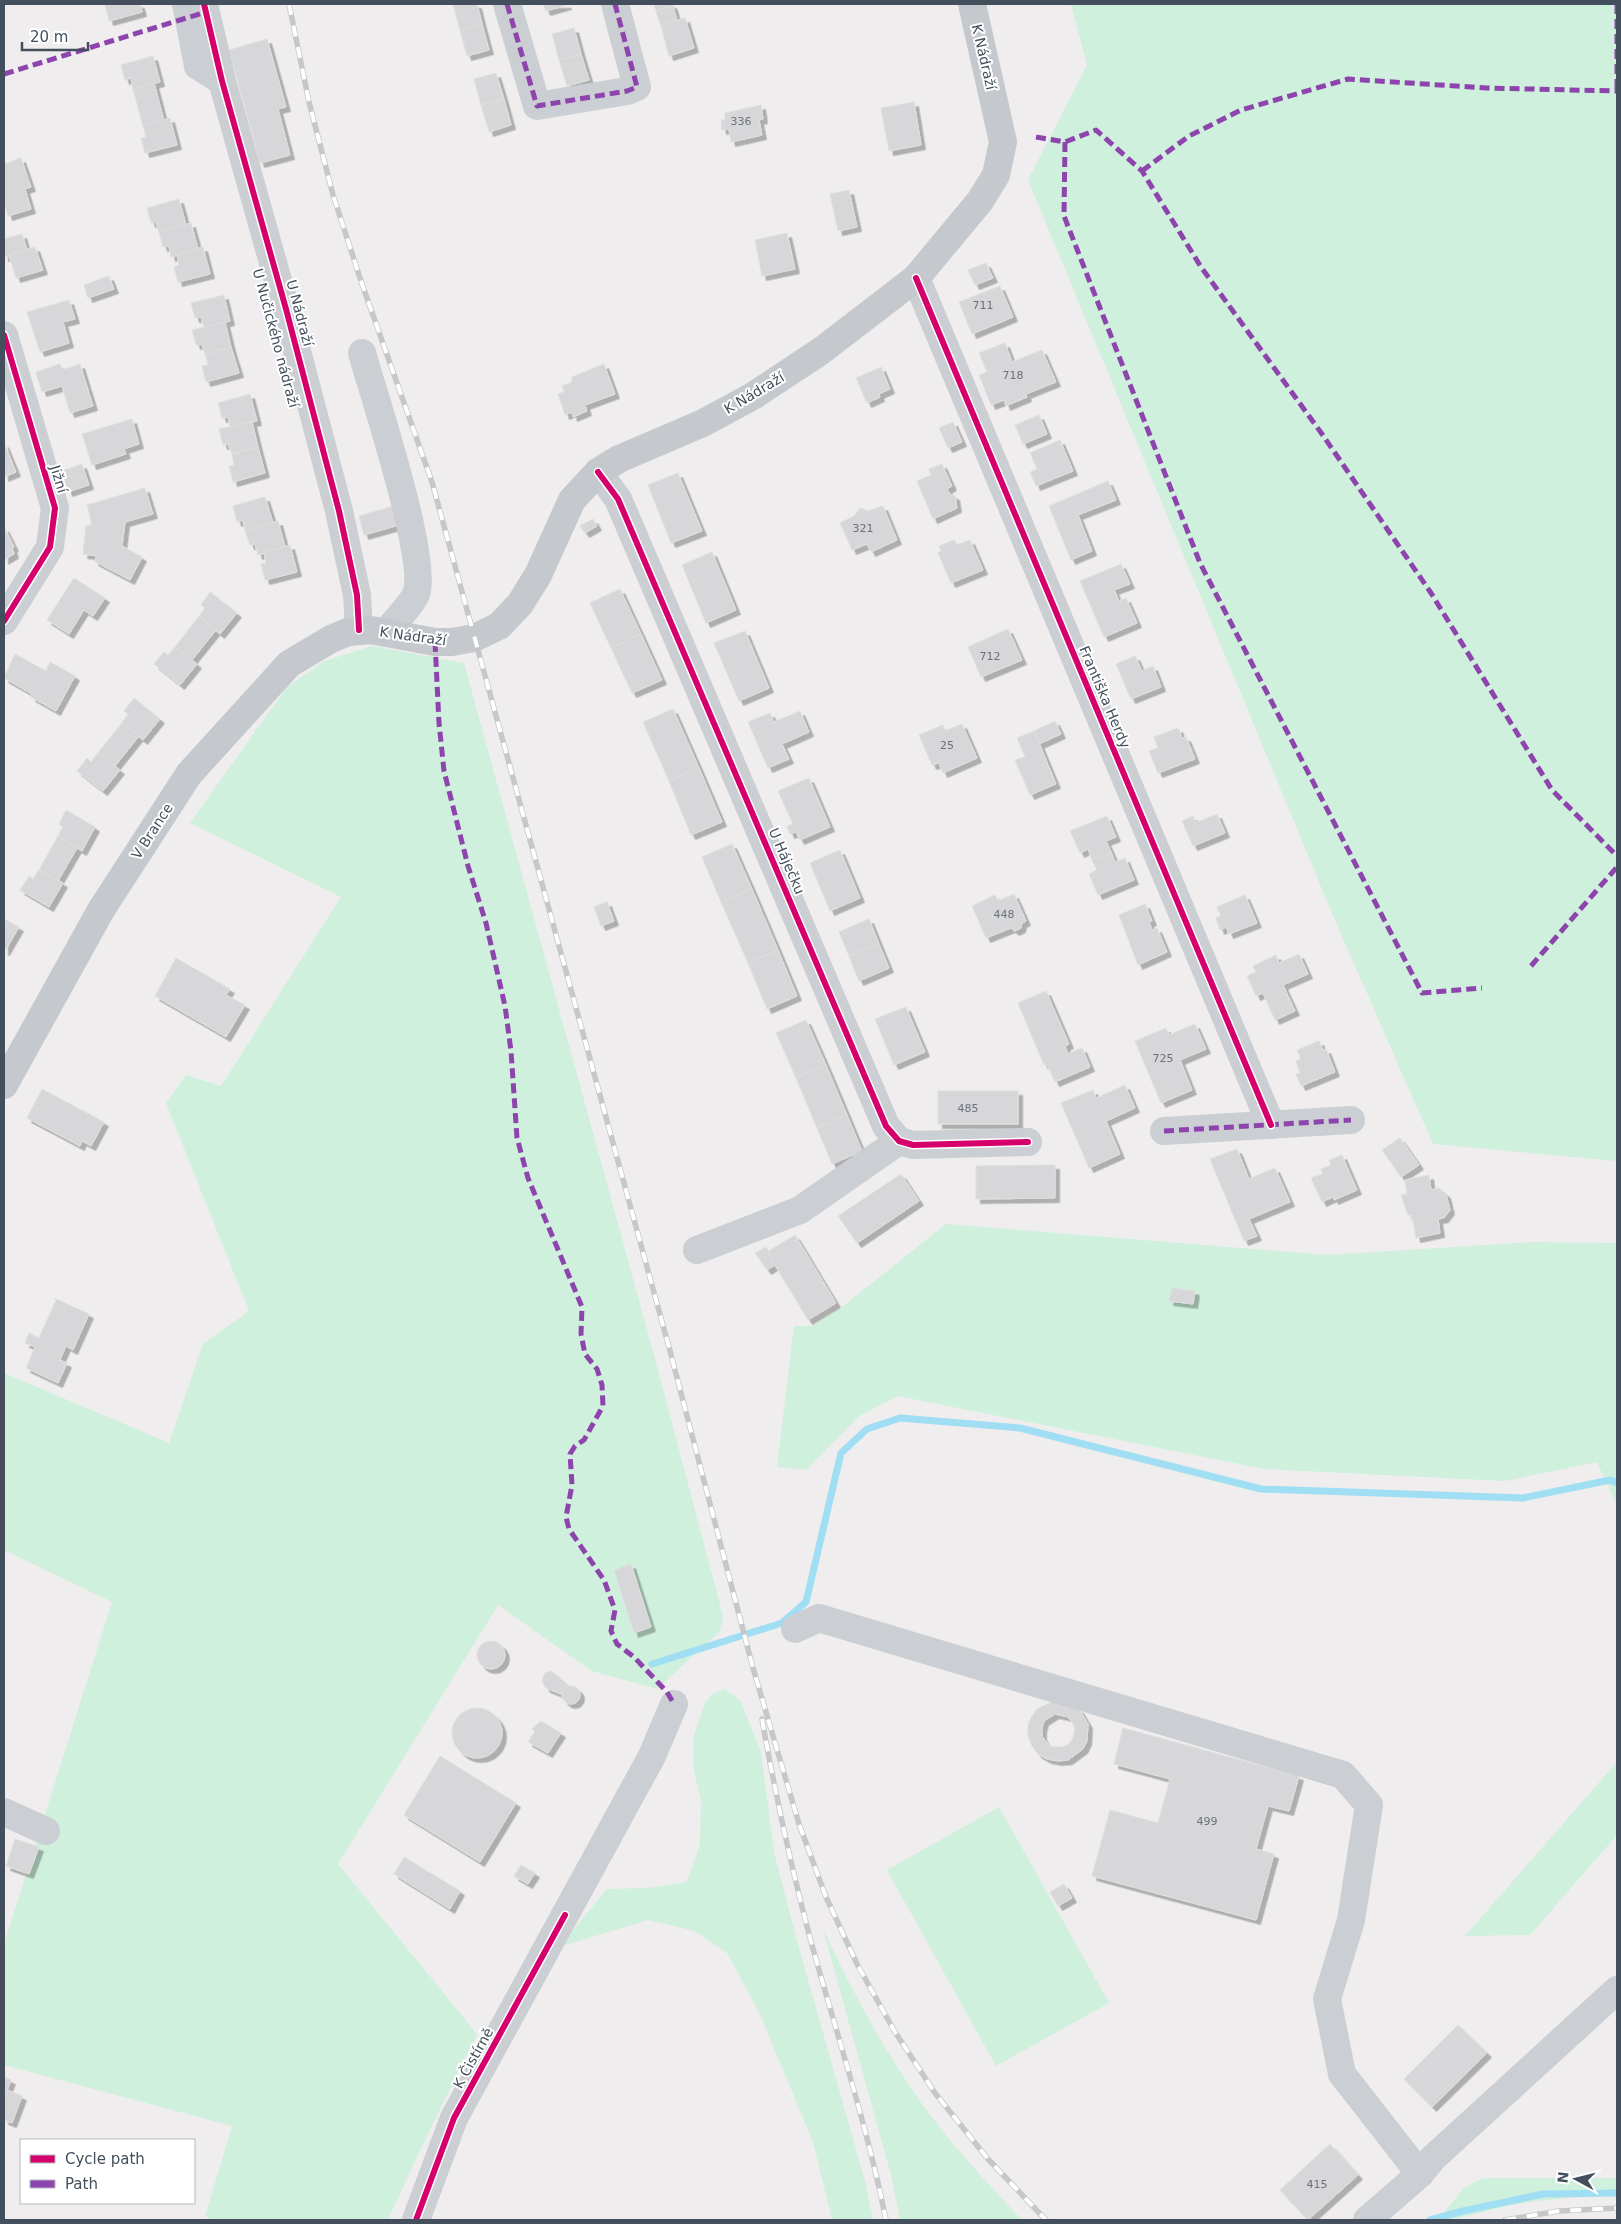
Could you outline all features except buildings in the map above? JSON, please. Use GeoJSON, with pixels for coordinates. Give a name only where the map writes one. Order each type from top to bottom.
{"type":"FeatureCollection","features":[{"type":"Feature","properties":{"kind":"main road","name":"K Nádraží"},"geometry":{"type":"LineString","coordinates":[[372,632],[435,642],[452,642],[474,638],[499,626],[520,604],[538,574],[572,500],[598,472],[619,459],[703,423],[753,396],[821,351],[916,278],[980,201],[996,175],[1003,142],[972,4]]}},
{"type":"Feature","properties":{"kind":"main road","name":"V Brance"},"geometry":{"type":"LineString","coordinates":[[4,1085],[101,910],[189,774],[290,664],[331,639],[372,632]]}},
{"type":"Feature","properties":{"kind":"street"},"geometry":{"type":"LineString","coordinates":[[186,4],[198,66],[222,81]]}},
{"type":"Feature","properties":{"kind":"street","name":"U Nádraží"},"geometry":{"type":"LineString","coordinates":[[204,4],[222,81],[286,309],[339,511],[357,595],[372,632]]}},
{"type":"Feature","properties":{"kind":"street"},"geometry":{"type":"LineString","coordinates":[[507,4],[537,106],[627,91],[638,87],[615,4]]}},
{"type":"Feature","properties":{"kind":"street","name":"Františka Herdy"},"geometry":{"type":"LineString","coordinates":[[916,278],[1270,1125]]}},
{"type":"Feature","properties":{"kind":"street","name":"Jižní"},"geometry":{"type":"LineString","coordinates":[[4,335],[55,508],[50,547],[4,621]]}},
{"type":"Feature","properties":{"kind":"street"},"geometry":{"type":"LineString","coordinates":[[362,353],[412,527],[419,584],[416,595],[372,632]]}},
{"type":"Feature","properties":{"kind":"street","name":"U Háječku"},"geometry":{"type":"LineString","coordinates":[[598,472],[618,498],[886,1126],[899,1141]]}},
{"type":"Feature","properties":{"kind":"street"},"geometry":{"type":"LineString","coordinates":[[1164,1131],[1351,1120]]}},
{"type":"Feature","properties":{"kind":"street"},"geometry":{"type":"LineString","coordinates":[[696,1250],[800,1210],[899,1141],[913,1145],[1028,1142]]}},
{"type":"Feature","properties":{"kind":"street"},"geometry":{"type":"LineString","coordinates":[[795,1629],[819,1618],[1343,1775],[1368,1805],[1351,1920],[1327,2000],[1342,2074],[1420,2174]]}},
{"type":"Feature","properties":{"kind":"street","name":"K Čistírně"},"geometry":{"type":"LineString","coordinates":[[416,2220],[454,2118],[652,1756],[674,1704]]}},
{"type":"Feature","properties":{"kind":"street"},"geometry":{"type":"LineString","coordinates":[[4,1812],[46,1831]]}},
{"type":"Feature","properties":{"kind":"street"},"geometry":{"type":"LineString","coordinates":[[1367,2220],[1420,2174],[1433,2158],[1617,1990]]}},
{"type":"Feature","properties":{"kind":"green space"},"geometry":{"type":"Polygon","coordinates":[[[1071,4],[1617,4],[1617,1161],[1433,1144],[1334,918],[1028,180],[1087,65],[1071,4]]]}},
{"type":"Feature","properties":{"kind":"green space"},"geometry":{"type":"Polygon","coordinates":[[[372,646],[464,663],[654,1355],[723,1616],[720,1631],[657,1689],[592,1671],[498,1605],[338,1864],[477,2034],[388,2220],[213,2220],[205,2216],[232,2126],[4,2065],[4,1944],[112,1602],[4,1550],[4,1373],[169,1443],[203,1344],[249,1311],[166,1103],[186,1075],[221,1086],[341,897],[190,823],[287,687],[325,661],[372,646]]]}},
{"type":"Feature","properties":{"kind":"green space"},"geometry":{"type":"Polygon","coordinates":[[[946,1224],[1328,1255],[1532,1242],[1617,1243],[1617,1505],[1597,1462],[1505,1481],[1264,1469],[898,1396],[859,1416],[806,1470],[777,1467],[794,1326],[812,1326],[842,1307],[946,1224]]]}},
{"type":"Feature","properties":{"kind":"green space"},"geometry":{"type":"Polygon","coordinates":[[[724,1689],[740,1700],[761,1752],[774,1852],[797,1941],[865,2181],[873,2220],[832,2220],[813,2142],[759,2012],[727,1953],[695,1931],[648,1920],[559,1947],[607,1889],[647,1888],[687,1882],[700,1844],[701,1801],[693,1766],[694,1735],[705,1703],[711,1695],[724,1689]]]}},
{"type":"Feature","properties":{"kind":"green space"},"geometry":{"type":"Polygon","coordinates":[[[1617,1762],[1617,1835],[1530,1935],[1465,1936],[1617,1762]]]}},
{"type":"Feature","properties":{"kind":"green space"},"geometry":{"type":"Polygon","coordinates":[[[999,1807],[1109,2003],[996,2066],[887,1870],[999,1807]]]}},
{"type":"Feature","properties":{"kind":"green space"},"geometry":{"type":"Polygon","coordinates":[[[823,1929],[868,2017],[920,2101],[956,2148],[1022,2220],[900,2220],[891,2175],[823,1929]]]}},
{"type":"Feature","properties":{"kind":"green space"},"geometry":{"type":"Polygon","coordinates":[[[1483,2178],[1617,2178],[1617,2195],[1531,2202],[1462,2217],[1438,2220],[1464,2188],[1483,2178]]]}},
{"type":"Feature","properties":{"kind":"waterway"},"geometry":{"type":"LineString","coordinates":[[652,1664],[782,1623],[806,1602],[841,1453],[867,1429],[900,1418],[1020,1428],[1261,1489],[1523,1498],[1610,1480],[1617,1483]]}},
{"type":"Feature","properties":{"kind":"waterway"},"geometry":{"type":"LineString","coordinates":[[1430,2220],[1543,2194],[1617,2193]]}},
{"type":"Feature","properties":{"kind":"railway"},"geometry":{"type":"LineString","coordinates":[[289,4],[309,102],[333,195],[362,284],[432,482],[670,1351],[753,1668],[799,1824],[826,1897],[858,1966],[895,2032],[935,2093],[988,2159],[1046,2220]]}},
{"type":"Feature","properties":{"kind":"railway"},"geometry":{"type":"LineString","coordinates":[[762,1719],[778,1802],[803,1911],[860,2114],[886,2220]]}},
{"type":"Feature","properties":{"kind":"railway"},"geometry":{"type":"LineString","coordinates":[[1505,2220],[1559,2211],[1617,2208]]}},
{"type":"Feature","properties":{"kind":"marked path"},"geometry":{"type":"LineString","coordinates":[[507,4],[537,106],[627,91],[637,87],[615,4]]}},
{"type":"Feature","properties":{"kind":"marked path"},"geometry":{"type":"LineString","coordinates":[[1617,4],[1617,91]]}},
{"type":"Feature","properties":{"kind":"marked path"},"geometry":{"type":"LineString","coordinates":[[4,74],[206,12]]}},
{"type":"Feature","properties":{"kind":"marked path"},"geometry":{"type":"LineString","coordinates":[[1142,171],[1189,136],[1241,110],[1348,79],[1486,88],[1617,91]]}},
{"type":"Feature","properties":{"kind":"marked path"},"geometry":{"type":"LineString","coordinates":[[1036,137],[1065,142],[1096,130],[1142,171],[1201,267],[1322,434],[1431,593],[1552,790],[1617,856]]}},
{"type":"Feature","properties":{"kind":"marked path"},"geometry":{"type":"LineString","coordinates":[[1065,142],[1064,216],[1200,563],[1422,993],[1482,988]]}},
{"type":"Feature","properties":{"kind":"marked path"},"geometry":{"type":"LineString","coordinates":[[435,642],[439,723],[444,771],[468,866],[486,923],[505,1006],[511,1051],[517,1138],[528,1178],[582,1307],[581,1334],[585,1354],[597,1369],[602,1385],[603,1406],[584,1440],[575,1446],[570,1454],[572,1485],[566,1517],[569,1529],[604,1580],[615,1610],[611,1631],[617,1644],[634,1657],[667,1692],[674,1704]]}},
{"type":"Feature","properties":{"kind":"marked path"},"geometry":{"type":"LineString","coordinates":[[1531,966],[1617,867]]}},
{"type":"Feature","properties":{"kind":"marked path"},"geometry":{"type":"LineString","coordinates":[[1164,1131],[1351,1120]]}},
{"type":"Feature","properties":{"kind":"cycle path","name":"U Nučického nádraží"},"geometry":{"type":"LineString","coordinates":[[204,4],[222,81],[286,309],[339,511],[357,595],[359,630]]}},
{"type":"Feature","properties":{"kind":"cycle path"},"geometry":{"type":"LineString","coordinates":[[916,278],[1271,1125]]}},
{"type":"Feature","properties":{"kind":"cycle path"},"geometry":{"type":"LineString","coordinates":[[4,335],[55,508],[50,547],[4,621]]}},
{"type":"Feature","properties":{"kind":"cycle path"},"geometry":{"type":"LineString","coordinates":[[598,472],[618,499],[886,1126],[899,1141],[913,1145],[1028,1142]]}},
{"type":"Feature","properties":{"kind":"cycle path"},"geometry":{"type":"LineString","coordinates":[[416,2220],[454,2118],[565,1915]]}}]}
